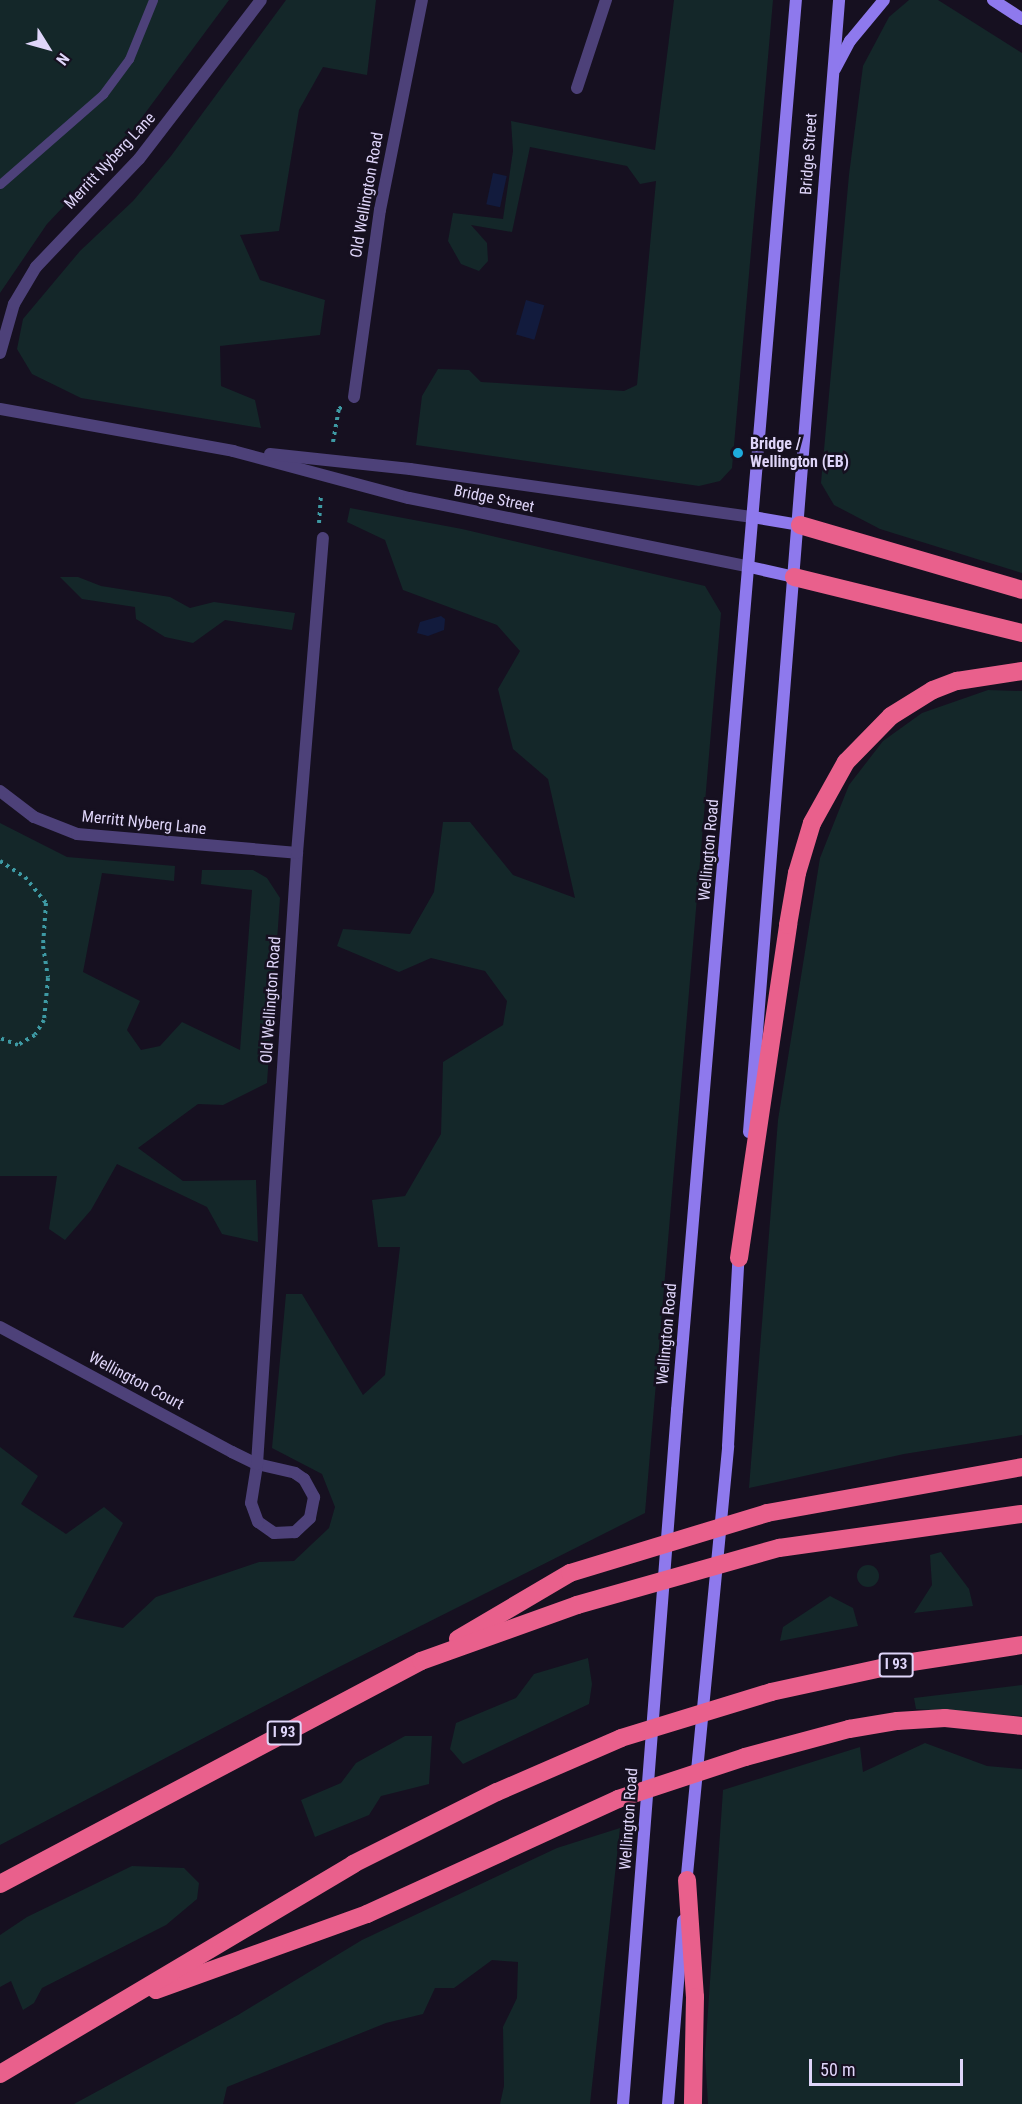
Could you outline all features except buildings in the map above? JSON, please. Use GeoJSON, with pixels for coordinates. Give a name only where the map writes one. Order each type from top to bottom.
{"type":"FeatureCollection","features":[{"type":"Feature","properties":{"kind":"highway"},"geometry":{"type":"LineString","coordinates":[[800,525],[1022,590]]}},
{"type":"Feature","properties":{"kind":"highway"},"geometry":{"type":"LineString","coordinates":[[794,578],[1022,633]]}},
{"type":"Feature","properties":{"kind":"highway"},"geometry":{"type":"LineString","coordinates":[[739,1257],[788,925],[797,873],[812,823],[846,762],[891,716],[933,690],[957,681],[1022,671]]}},
{"type":"Feature","properties":{"kind":"highway"},"geometry":{"type":"LineString","coordinates":[[421,1661],[570,1573],[767,1513],[1022,1467]]}},
{"type":"Feature","properties":{"kind":"highway","name":"I 93"},"geometry":{"type":"LineString","coordinates":[[0,1884],[421,1661],[578,1605],[779,1548],[1022,1514]]}},
{"type":"Feature","properties":{"kind":"highway","name":"I 93"},"geometry":{"type":"LineString","coordinates":[[0,2074],[353,1864],[497,1792],[621,1738],[771,1692],[899,1664],[1022,1645]]}},
{"type":"Feature","properties":{"kind":"highway"},"geometry":{"type":"LineString","coordinates":[[115,2004],[367,1914],[618,1799],[745,1757],[849,1729],[897,1720],[945,1718],[1022,1726]]}},
{"type":"Feature","properties":{"kind":"highway"},"geometry":{"type":"LineString","coordinates":[[687,1880],[694,1997],[693,2104]]}},
{"type":"Feature","properties":{"kind":"main road","name":"Bridge Street"},"geometry":{"type":"LineString","coordinates":[[796,0],[750,567],[794,578],[800,525],[831,75],[839,0]]}},
{"type":"Feature","properties":{"kind":"main road"},"geometry":{"type":"LineString","coordinates":[[831,75],[849,41],[884,0]]}},
{"type":"Feature","properties":{"kind":"main road"},"geometry":{"type":"LineString","coordinates":[[993,0],[1022,19]]}},
{"type":"Feature","properties":{"kind":"main road","name":"Bridge Street"},"geometry":{"type":"LineString","coordinates":[[753,517],[800,525]]}},
{"type":"Feature","properties":{"kind":"main road","name":"Wellington Road"},"geometry":{"type":"LineString","coordinates":[[623,2104],[677,1410],[750,567]]}},
{"type":"Feature","properties":{"kind":"main road"},"geometry":{"type":"LineString","coordinates":[[668,2104],[725,1481],[739,1257],[794,578]]}},
{"type":"Feature","properties":{"kind":"street","name":"Merritt Nyberg Lane"},"geometry":{"type":"LineString","coordinates":[[0,353],[14,304],[36,267],[139,159],[261,0]]}},
{"type":"Feature","properties":{"kind":"street","name":"Old Wellington Road"},"geometry":{"type":"LineString","coordinates":[[354,398],[380,210],[422,0]]}},
{"type":"Feature","properties":{"kind":"street"},"geometry":{"type":"LineString","coordinates":[[577,88],[606,0]]}},
{"type":"Feature","properties":{"kind":"street","name":"Bridge Street"},"geometry":{"type":"LineString","coordinates":[[0,409],[233,450],[410,469],[753,517]]}},
{"type":"Feature","properties":{"kind":"street","name":"Bridge Street"},"geometry":{"type":"LineString","coordinates":[[233,450],[409,498],[750,567]]}},
{"type":"Feature","properties":{"kind":"street","name":"Old Wellington Road"},"geometry":{"type":"LineString","coordinates":[[257,1464],[295,1473],[310,1487],[314,1508],[304,1527],[295,1532],[274,1533],[258,1522],[251,1503],[257,1464],[297,853],[323,538]]}},
{"type":"Feature","properties":{"kind":"street","name":"Merritt Nyberg Lane"},"geometry":{"type":"LineString","coordinates":[[0,791],[34,817],[77,834],[297,853]]}},
{"type":"Feature","properties":{"kind":"street","name":"Wellington Court"},"geometry":{"type":"LineString","coordinates":[[0,1327],[257,1464]]}},
{"type":"Feature","properties":{"kind":"lane"},"geometry":{"type":"LineString","coordinates":[[0,184],[103,94],[129,59],[153,0]]}},
{"type":"Feature","properties":{"kind":"path"},"geometry":{"type":"LineString","coordinates":[[333,442],[339,409],[354,398]]}},
{"type":"Feature","properties":{"kind":"path"},"geometry":{"type":"LineString","coordinates":[[321,494],[318,522],[323,538]]}},
{"type":"Feature","properties":{"kind":"path"},"geometry":{"type":"LineString","coordinates":[[0,861],[25,877],[46,903],[43,946],[48,978],[44,1020],[35,1035],[18,1045],[0,1038]]}},
{"type":"Feature","properties":{"kind":"green space"},"geometry":{"type":"Polygon","coordinates":[[[0,0],[229,0],[120,147],[47,224],[0,293],[0,0]]]}},
{"type":"Feature","properties":{"kind":"green space"},"geometry":{"type":"Polygon","coordinates":[[[286,0],[376,0],[367,75],[323,67],[299,110],[279,231],[240,235],[260,280],[325,300],[320,335],[220,346],[221,386],[255,400],[261,428],[81,398],[32,374],[17,349],[23,319],[80,251],[133,201],[171,156],[286,0]]]}},
{"type":"Feature","properties":{"kind":"green space"},"geometry":{"type":"Polygon","coordinates":[[[674,0],[773,0],[732,468],[720,481],[699,486],[416,445],[422,396],[438,369],[469,370],[481,382],[624,391],[637,385],[656,181],[640,184],[627,166],[530,147],[512,232],[471,225],[487,243],[488,261],[479,271],[461,264],[448,241],[453,213],[503,219],[513,151],[511,121],[655,150],[674,0]]]}},
{"type":"Feature","properties":{"kind":"green space"},"geometry":{"type":"Polygon","coordinates":[[[909,0],[938,0],[1022,53],[1022,573],[880,529],[834,505],[821,483],[849,175],[863,66],[889,17],[909,0]]]}},
{"type":"Feature","properties":{"kind":"green space"},"geometry":{"type":"Polygon","coordinates":[[[350,508],[462,529],[705,586],[721,613],[645,1513],[337,1668],[0,1845],[0,1447],[38,1476],[21,1504],[66,1534],[104,1507],[123,1523],[73,1617],[123,1628],[156,1597],[259,1562],[294,1561],[329,1528],[335,1507],[322,1474],[272,1448],[286,1294],[302,1294],[363,1395],[385,1375],[400,1247],[378,1247],[372,1200],[405,1196],[441,1134],[443,1062],[503,1025],[507,1001],[485,971],[431,958],[399,972],[337,946],[343,929],[410,934],[434,892],[443,822],[470,822],[513,875],[575,898],[548,779],[513,749],[498,689],[520,651],[497,625],[403,590],[385,540],[347,522],[350,508]]]}},
{"type":"Feature","properties":{"kind":"green space"},"geometry":{"type":"Polygon","coordinates":[[[60,577],[78,577],[101,586],[170,597],[190,608],[214,602],[295,613],[292,630],[225,620],[193,643],[165,637],[136,619],[135,607],[82,599],[60,577]]]}},
{"type":"Feature","properties":{"kind":"green space"},"geometry":{"type":"Polygon","coordinates":[[[988,690],[1022,691],[1022,1435],[904,1454],[749,1488],[778,1120],[820,858],[849,785],[883,741],[922,713],[988,690]]]}},
{"type":"Feature","properties":{"kind":"green space"},"geometry":{"type":"Polygon","coordinates":[[[0,823],[67,857],[175,866],[174,881],[102,873],[83,972],[140,1001],[127,1030],[141,1050],[160,1046],[182,1022],[240,1050],[252,890],[201,884],[202,870],[253,870],[267,878],[280,898],[267,1083],[223,1105],[198,1104],[138,1148],[183,1181],[256,1180],[258,1242],[222,1234],[207,1207],[117,1164],[91,1210],[65,1240],[49,1229],[57,1176],[0,1176],[0,823]]]}},
{"type":"Feature","properties":{"kind":"green space"},"geometry":{"type":"Polygon","coordinates":[[[941,1552],[969,1589],[973,1606],[914,1613],[932,1585],[930,1555],[941,1552]]]}},
{"type":"Feature","properties":{"kind":"green space"},"geometry":{"type":"Polygon","coordinates":[[[868,1565],[876,1568],[879,1576],[876,1584],[868,1587],[860,1584],[857,1576],[860,1568],[868,1565]]]}},
{"type":"Feature","properties":{"kind":"green space"},"geometry":{"type":"Polygon","coordinates":[[[830,1596],[853,1608],[858,1626],[780,1641],[783,1627],[830,1596]]]}},
{"type":"Feature","properties":{"kind":"green space"},"geometry":{"type":"Polygon","coordinates":[[[588,1658],[592,1684],[589,1704],[463,1764],[450,1749],[456,1723],[516,1698],[534,1674],[588,1658]]]}},
{"type":"Feature","properties":{"kind":"green space"},"geometry":{"type":"Polygon","coordinates":[[[1022,1685],[1022,1716],[916,1709],[914,1698],[1022,1685]]]}},
{"type":"Feature","properties":{"kind":"green space"},"geometry":{"type":"Polygon","coordinates":[[[405,1736],[432,1736],[429,1784],[381,1796],[369,1815],[315,1837],[301,1800],[341,1783],[356,1763],[405,1736]]]}},
{"type":"Feature","properties":{"kind":"green space"},"geometry":{"type":"Polygon","coordinates":[[[925,1743],[987,1766],[1022,1769],[1022,2104],[708,2104],[705,2055],[723,1790],[860,1747],[863,1772],[925,1743]]]}},
{"type":"Feature","properties":{"kind":"green space"},"geometry":{"type":"Polygon","coordinates":[[[620,1828],[590,2104],[500,2104],[504,2086],[503,2027],[517,1998],[518,1962],[492,1960],[454,1988],[435,1988],[423,2014],[386,2023],[227,2087],[223,2104],[74,2104],[238,2015],[362,1940],[557,1848],[620,1828]]]}},
{"type":"Feature","properties":{"kind":"green space"},"geometry":{"type":"Polygon","coordinates":[[[132,1866],[184,1868],[199,1883],[197,1899],[166,1925],[42,1988],[34,2003],[23,2010],[11,1981],[0,1987],[0,1935],[27,1917],[132,1866]]]}},
{"type":"Feature","properties":{"kind":"water"},"geometry":{"type":"Polygon","coordinates":[[[493,173],[507,176],[500,207],[486,204],[493,173]]]}},
{"type":"Feature","properties":{"kind":"water"},"geometry":{"type":"Polygon","coordinates":[[[526,300],[544,305],[534,340],[516,335],[526,300]]]}},
{"type":"Feature","properties":{"kind":"water"},"geometry":{"type":"Polygon","coordinates":[[[441,616],[445,619],[444,630],[428,636],[417,633],[420,622],[441,616]]]}},
{"type":"Feature","properties":{"kind":"place","name":"Bridge / Wellington (EB)"},"geometry":{"type":"Point","coordinates":[738,453]}}]}
